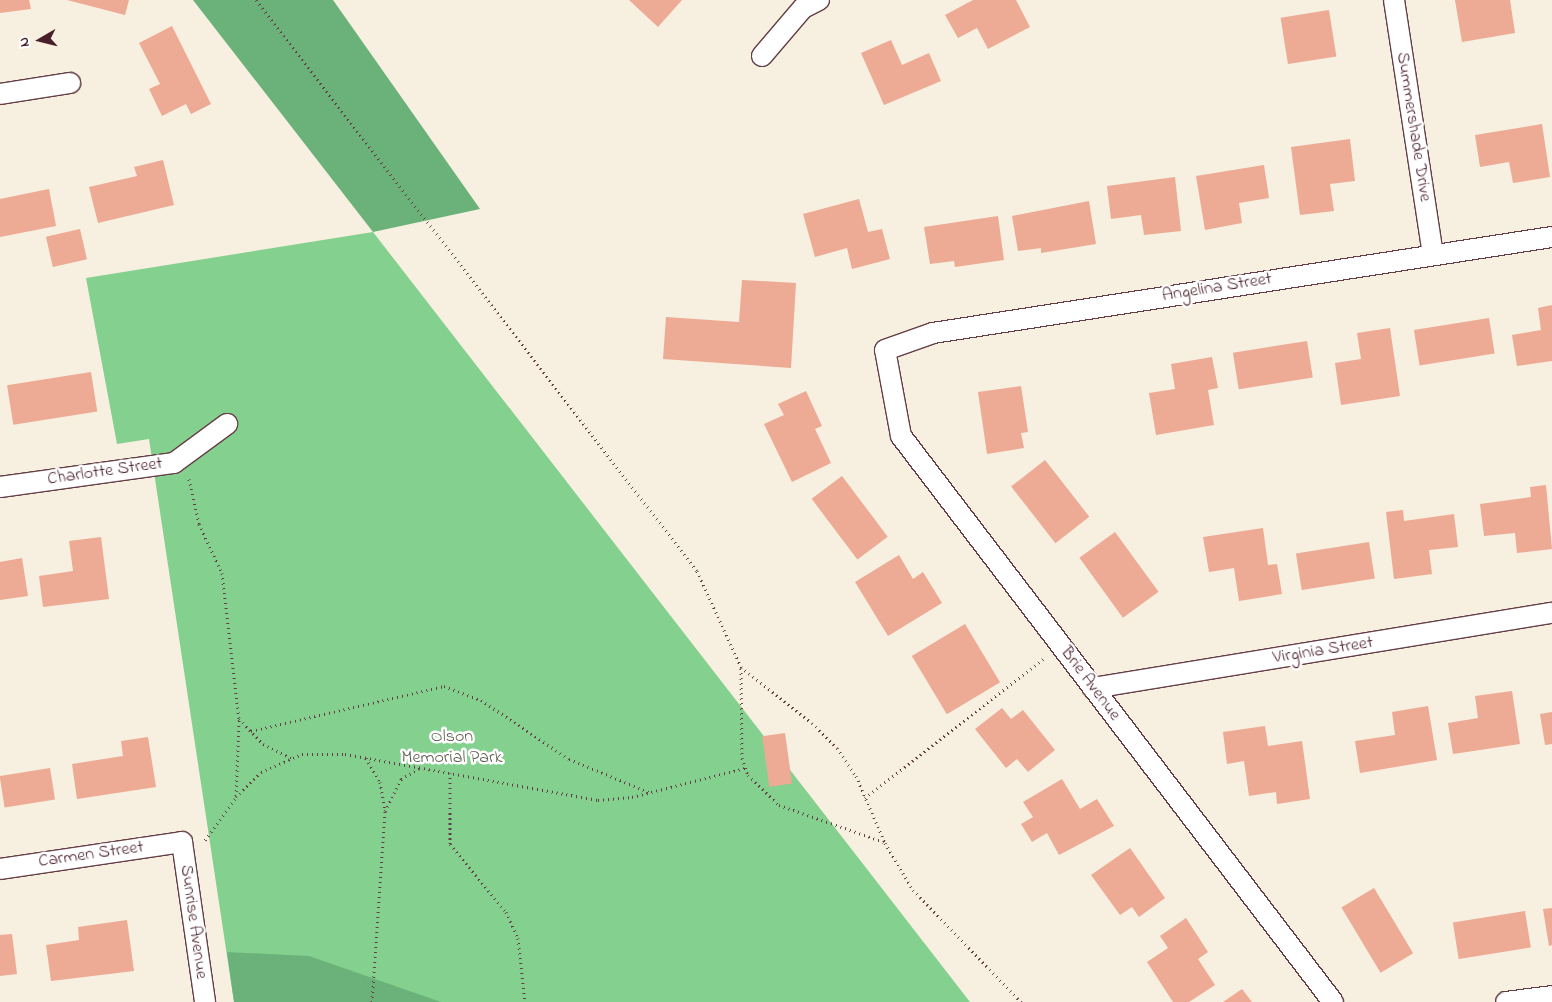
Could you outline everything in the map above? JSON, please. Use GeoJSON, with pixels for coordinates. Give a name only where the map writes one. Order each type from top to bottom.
{"type":"FeatureCollection","features":[{"type":"Feature","properties":{"kind":"street"},"geometry":{"type":"LineString","coordinates":[[762,56],[803,8],[819,0]]}},
{"type":"Feature","properties":{"kind":"street","name":"Summershade Drive"},"geometry":{"type":"LineString","coordinates":[[1394,0],[1433,254]]}},
{"type":"Feature","properties":{"kind":"street"},"geometry":{"type":"LineString","coordinates":[[0,94],[70,84]]}},
{"type":"Feature","properties":{"kind":"street","name":"Angelina Street"},"geometry":{"type":"LineString","coordinates":[[885,350],[933,332],[1552,237]]}},
{"type":"Feature","properties":{"kind":"street","name":"Brie Avenue"},"geometry":{"type":"LineString","coordinates":[[885,350],[901,436],[1333,1002]]}},
{"type":"Feature","properties":{"kind":"street","name":"Charlotte Street"},"geometry":{"type":"LineString","coordinates":[[0,487],[174,463],[227,424]]}},
{"type":"Feature","properties":{"kind":"street","name":"Virginia Street"},"geometry":{"type":"LineString","coordinates":[[1093,688],[1552,613]]}},
{"type":"Feature","properties":{"kind":"street","name":"Sunrise Avenue"},"geometry":{"type":"LineString","coordinates":[[182,842],[205,1002]]}},
{"type":"Feature","properties":{"kind":"street","name":"Carmen Street"},"geometry":{"type":"LineString","coordinates":[[0,869],[182,842]]}},
{"type":"Feature","properties":{"kind":"street"},"geometry":{"type":"LineString","coordinates":[[1506,1002],[1552,996]]}},
{"type":"Feature","properties":{"kind":"path"},"geometry":{"type":"LineString","coordinates":[[256,0],[697,571],[741,666],[742,758],[748,776],[778,806],[885,843]]}},
{"type":"Feature","properties":{"kind":"path"},"geometry":{"type":"LineString","coordinates":[[184,456],[199,524],[222,573],[239,719],[236,797]]}},
{"type":"Feature","properties":{"kind":"path"},"geometry":{"type":"LineString","coordinates":[[866,798],[1060,645]]}},
{"type":"Feature","properties":{"kind":"path"},"geometry":{"type":"LineString","coordinates":[[741,666],[812,723],[837,748],[856,776],[885,843],[913,890],[1021,1002]]}},
{"type":"Feature","properties":{"kind":"path"},"geometry":{"type":"LineString","coordinates":[[251,731],[444,686],[481,700],[569,759],[651,793]]}},
{"type":"Feature","properties":{"kind":"path"},"geometry":{"type":"LineString","coordinates":[[239,719],[263,744],[292,758]]}},
{"type":"Feature","properties":{"kind":"path"},"geometry":{"type":"LineString","coordinates":[[185,864],[221,820],[236,797],[261,772],[302,754],[346,754],[366,757],[598,800],[651,793],[745,768]]}},
{"type":"Feature","properties":{"kind":"path"},"geometry":{"type":"LineString","coordinates":[[366,757],[380,782],[385,811],[372,1002]]}},
{"type":"Feature","properties":{"kind":"path"},"geometry":{"type":"LineString","coordinates":[[385,811],[401,779],[422,767]]}},
{"type":"Feature","properties":{"kind":"path"},"geometry":{"type":"LineString","coordinates":[[450,772],[450,844],[510,920],[518,938],[525,1002]]}},
{"type":"Feature","properties":{"kind":"green space"},"geometry":{"type":"Polygon","coordinates":[[[193,0],[333,0],[480,209],[373,232],[193,0]]]}},
{"type":"Feature","properties":{"kind":"green space","name":"Olson Memorial Park"},"geometry":{"type":"Polygon","coordinates":[[[373,232],[970,1002],[234,1002],[149,439],[117,444],[86,278],[373,232]]]}},
{"type":"Feature","properties":{"kind":"green space"},"geometry":{"type":"Polygon","coordinates":[[[227,952],[309,956],[441,1002],[234,1002],[227,952]]]}},
{"type":"Feature","properties":{"kind":"building"},"geometry":{"type":"Polygon","coordinates":[[[0,0],[29,0],[31,9],[0,13],[0,0]]]}},
{"type":"Feature","properties":{"kind":"building"},"geometry":{"type":"Polygon","coordinates":[[[67,0],[129,0],[125,15],[67,0]]]}},
{"type":"Feature","properties":{"kind":"building"},"geometry":{"type":"Polygon","coordinates":[[[629,0],[682,0],[658,27],[629,0]]]}},
{"type":"Feature","properties":{"kind":"building"},"geometry":{"type":"Polygon","coordinates":[[[973,0],[1016,0],[1030,27],[988,49],[977,28],[958,38],[945,15],[973,0]]]}},
{"type":"Feature","properties":{"kind":"building"},"geometry":{"type":"Polygon","coordinates":[[[1455,0],[1510,0],[1515,33],[1462,42],[1455,0]]]}},
{"type":"Feature","properties":{"kind":"building"},"geometry":{"type":"Polygon","coordinates":[[[1329,10],[1336,56],[1288,64],[1281,18],[1329,10]]]}},
{"type":"Feature","properties":{"kind":"building"},"geometry":{"type":"Polygon","coordinates":[[[172,26],[211,104],[191,114],[186,104],[162,116],[149,89],[160,84],[139,43],[172,26]]]}},
{"type":"Feature","properties":{"kind":"building"},"geometry":{"type":"Polygon","coordinates":[[[891,40],[902,65],[929,53],[941,81],[884,105],[861,53],[891,40]]]}},
{"type":"Feature","properties":{"kind":"building"},"geometry":{"type":"Polygon","coordinates":[[[1542,124],[1550,177],[1513,183],[1509,162],[1480,167],[1475,135],[1542,124]]]}},
{"type":"Feature","properties":{"kind":"building"},"geometry":{"type":"Polygon","coordinates":[[[1350,139],[1355,181],[1330,184],[1334,211],[1300,215],[1291,147],[1350,139]]]}},
{"type":"Feature","properties":{"kind":"building"},"geometry":{"type":"Polygon","coordinates":[[[163,160],[174,205],[98,223],[89,187],[137,176],[134,167],[163,160]]]}},
{"type":"Feature","properties":{"kind":"building"},"geometry":{"type":"Polygon","coordinates":[[[1264,165],[1269,198],[1239,203],[1242,223],[1205,230],[1196,176],[1264,165]]]}},
{"type":"Feature","properties":{"kind":"building"},"geometry":{"type":"Polygon","coordinates":[[[1175,177],[1181,231],[1144,235],[1141,215],[1111,219],[1107,186],[1175,177]]]}},
{"type":"Feature","properties":{"kind":"building"},"geometry":{"type":"Polygon","coordinates":[[[49,189],[56,226],[0,237],[0,199],[49,189]]]}},
{"type":"Feature","properties":{"kind":"building"},"geometry":{"type":"Polygon","coordinates":[[[859,199],[868,232],[882,229],[890,259],[852,269],[847,248],[815,257],[803,214],[859,199]]]}},
{"type":"Feature","properties":{"kind":"building"},"geometry":{"type":"Polygon","coordinates":[[[1089,201],[1096,244],[1041,253],[1041,248],[1018,251],[1012,216],[1089,201]]]}},
{"type":"Feature","properties":{"kind":"building"},"geometry":{"type":"Polygon","coordinates":[[[998,216],[1004,260],[955,267],[954,261],[930,264],[924,227],[998,216]]]}},
{"type":"Feature","properties":{"kind":"building"},"geometry":{"type":"Polygon","coordinates":[[[80,229],[87,259],[53,267],[46,237],[80,229]]]}},
{"type":"Feature","properties":{"kind":"building"},"geometry":{"type":"Polygon","coordinates":[[[742,280],[796,283],[791,368],[663,359],[666,317],[739,322],[742,280]]]}},
{"type":"Feature","properties":{"kind":"building"},"geometry":{"type":"Polygon","coordinates":[[[1552,305],[1552,361],[1517,366],[1512,335],[1541,330],[1538,308],[1552,305]]]}},
{"type":"Feature","properties":{"kind":"building"},"geometry":{"type":"Polygon","coordinates":[[[1489,318],[1495,354],[1420,365],[1414,330],[1489,318]]]}},
{"type":"Feature","properties":{"kind":"building"},"geometry":{"type":"Polygon","coordinates":[[[1390,328],[1400,396],[1341,405],[1335,363],[1361,359],[1357,333],[1390,328]]]}},
{"type":"Feature","properties":{"kind":"building"},"geometry":{"type":"Polygon","coordinates":[[[1307,341],[1313,378],[1239,389],[1233,353],[1307,341]]]}},
{"type":"Feature","properties":{"kind":"building"},"geometry":{"type":"Polygon","coordinates":[[[1212,357],[1218,388],[1208,390],[1214,425],[1156,435],[1149,393],[1175,389],[1171,364],[1212,357]]]}},
{"type":"Feature","properties":{"kind":"building"},"geometry":{"type":"Polygon","coordinates":[[[91,372],[97,412],[13,425],[7,385],[91,372]]]}},
{"type":"Feature","properties":{"kind":"building"},"geometry":{"type":"Polygon","coordinates":[[[1021,386],[1028,432],[1021,433],[1024,448],[987,454],[978,392],[1021,386]]]}},
{"type":"Feature","properties":{"kind":"building"},"geometry":{"type":"Polygon","coordinates":[[[806,391],[822,426],[815,429],[831,463],[792,482],[764,424],[784,415],[778,404],[806,391]]]}},
{"type":"Feature","properties":{"kind":"building"},"geometry":{"type":"Polygon","coordinates":[[[1045,460],[1089,517],[1055,543],[1011,486],[1045,460]]]}},
{"type":"Feature","properties":{"kind":"building"},"geometry":{"type":"Polygon","coordinates":[[[842,476],[888,537],[857,560],[812,499],[842,476]]]}},
{"type":"Feature","properties":{"kind":"building"},"geometry":{"type":"Polygon","coordinates":[[[1546,485],[1552,549],[1517,553],[1515,533],[1484,536],[1480,504],[1531,497],[1530,487],[1546,485]]]}},
{"type":"Feature","properties":{"kind":"building"},"geometry":{"type":"Polygon","coordinates":[[[1403,510],[1404,521],[1454,514],[1458,547],[1429,550],[1432,574],[1394,579],[1386,512],[1403,510]]]}},
{"type":"Feature","properties":{"kind":"building"},"geometry":{"type":"Polygon","coordinates":[[[1263,528],[1268,565],[1277,564],[1282,594],[1239,601],[1234,568],[1209,572],[1203,537],[1263,528]]]}},
{"type":"Feature","properties":{"kind":"building"},"geometry":{"type":"Polygon","coordinates":[[[1115,532],[1158,592],[1123,618],[1079,558],[1115,532]]]}},
{"type":"Feature","properties":{"kind":"building"},"geometry":{"type":"Polygon","coordinates":[[[101,537],[109,599],[43,607],[39,576],[73,571],[69,541],[101,537]]]}},
{"type":"Feature","properties":{"kind":"building"},"geometry":{"type":"Polygon","coordinates":[[[1369,542],[1375,579],[1302,590],[1296,554],[1369,542]]]}},
{"type":"Feature","properties":{"kind":"building"},"geometry":{"type":"Polygon","coordinates":[[[899,555],[913,579],[923,572],[942,603],[888,636],[855,582],[899,555]]]}},
{"type":"Feature","properties":{"kind":"building"},"geometry":{"type":"Polygon","coordinates":[[[22,558],[28,596],[0,600],[0,562],[22,558]]]}},
{"type":"Feature","properties":{"kind":"building"},"geometry":{"type":"Polygon","coordinates":[[[965,624],[1000,682],[947,714],[912,656],[965,624]]]}},
{"type":"Feature","properties":{"kind":"building"},"geometry":{"type":"Polygon","coordinates":[[[1512,691],[1520,744],[1453,754],[1448,723],[1478,718],[1475,696],[1512,691]]]}},
{"type":"Feature","properties":{"kind":"building"},"geometry":{"type":"Polygon","coordinates":[[[1428,706],[1437,760],[1360,773],[1355,741],[1395,735],[1392,712],[1428,706]]]}},
{"type":"Feature","properties":{"kind":"building"},"geometry":{"type":"Polygon","coordinates":[[[1002,708],[1011,719],[1023,710],[1055,750],[1028,772],[1017,759],[1006,768],[975,729],[1002,708]]]}},
{"type":"Feature","properties":{"kind":"building"},"geometry":{"type":"Polygon","coordinates":[[[1552,712],[1552,744],[1545,745],[1540,714],[1552,712]]]}},
{"type":"Feature","properties":{"kind":"building"},"geometry":{"type":"Polygon","coordinates":[[[1265,726],[1268,746],[1302,741],[1310,799],[1277,804],[1276,792],[1249,796],[1244,761],[1227,764],[1223,732],[1265,726]]]}},
{"type":"Feature","properties":{"kind":"building"},"geometry":{"type":"Polygon","coordinates":[[[785,733],[792,784],[769,787],[762,736],[785,733]]]}},
{"type":"Feature","properties":{"kind":"building"},"geometry":{"type":"Polygon","coordinates":[[[148,737],[156,787],[77,799],[72,764],[123,756],[121,741],[148,737]]]}},
{"type":"Feature","properties":{"kind":"building"},"geometry":{"type":"Polygon","coordinates":[[[50,768],[55,800],[5,808],[0,776],[50,768]]]}},
{"type":"Feature","properties":{"kind":"building"},"geometry":{"type":"Polygon","coordinates":[[[1062,779],[1080,809],[1097,799],[1114,826],[1059,855],[1047,833],[1032,842],[1021,824],[1033,817],[1023,802],[1062,779]]]}},
{"type":"Feature","properties":{"kind":"building"},"geometry":{"type":"Polygon","coordinates":[[[1130,848],[1165,898],[1139,917],[1132,907],[1120,915],[1091,875],[1130,848]]]}},
{"type":"Feature","properties":{"kind":"building"},"geometry":{"type":"Polygon","coordinates":[[[1374,888],[1413,953],[1381,973],[1341,908],[1374,888]]]}},
{"type":"Feature","properties":{"kind":"building"},"geometry":{"type":"Polygon","coordinates":[[[1552,908],[1552,945],[1549,946],[1543,909],[1552,908]]]}},
{"type":"Feature","properties":{"kind":"building"},"geometry":{"type":"Polygon","coordinates":[[[1525,911],[1531,948],[1459,959],[1453,922],[1525,911]]]}},
{"type":"Feature","properties":{"kind":"building"},"geometry":{"type":"Polygon","coordinates":[[[1186,918],[1208,952],[1198,959],[1215,985],[1189,1002],[1173,1002],[1147,962],[1168,948],[1160,936],[1186,918]]]}},
{"type":"Feature","properties":{"kind":"building"},"geometry":{"type":"Polygon","coordinates":[[[127,920],[134,971],[51,981],[46,945],[79,940],[78,927],[127,920]]]}},
{"type":"Feature","properties":{"kind":"building"},"geometry":{"type":"Polygon","coordinates":[[[12,934],[17,974],[0,976],[0,935],[12,934]]]}},
{"type":"Feature","properties":{"kind":"building"},"geometry":{"type":"Polygon","coordinates":[[[1242,989],[1252,1002],[1223,1002],[1242,989]]]}}]}
